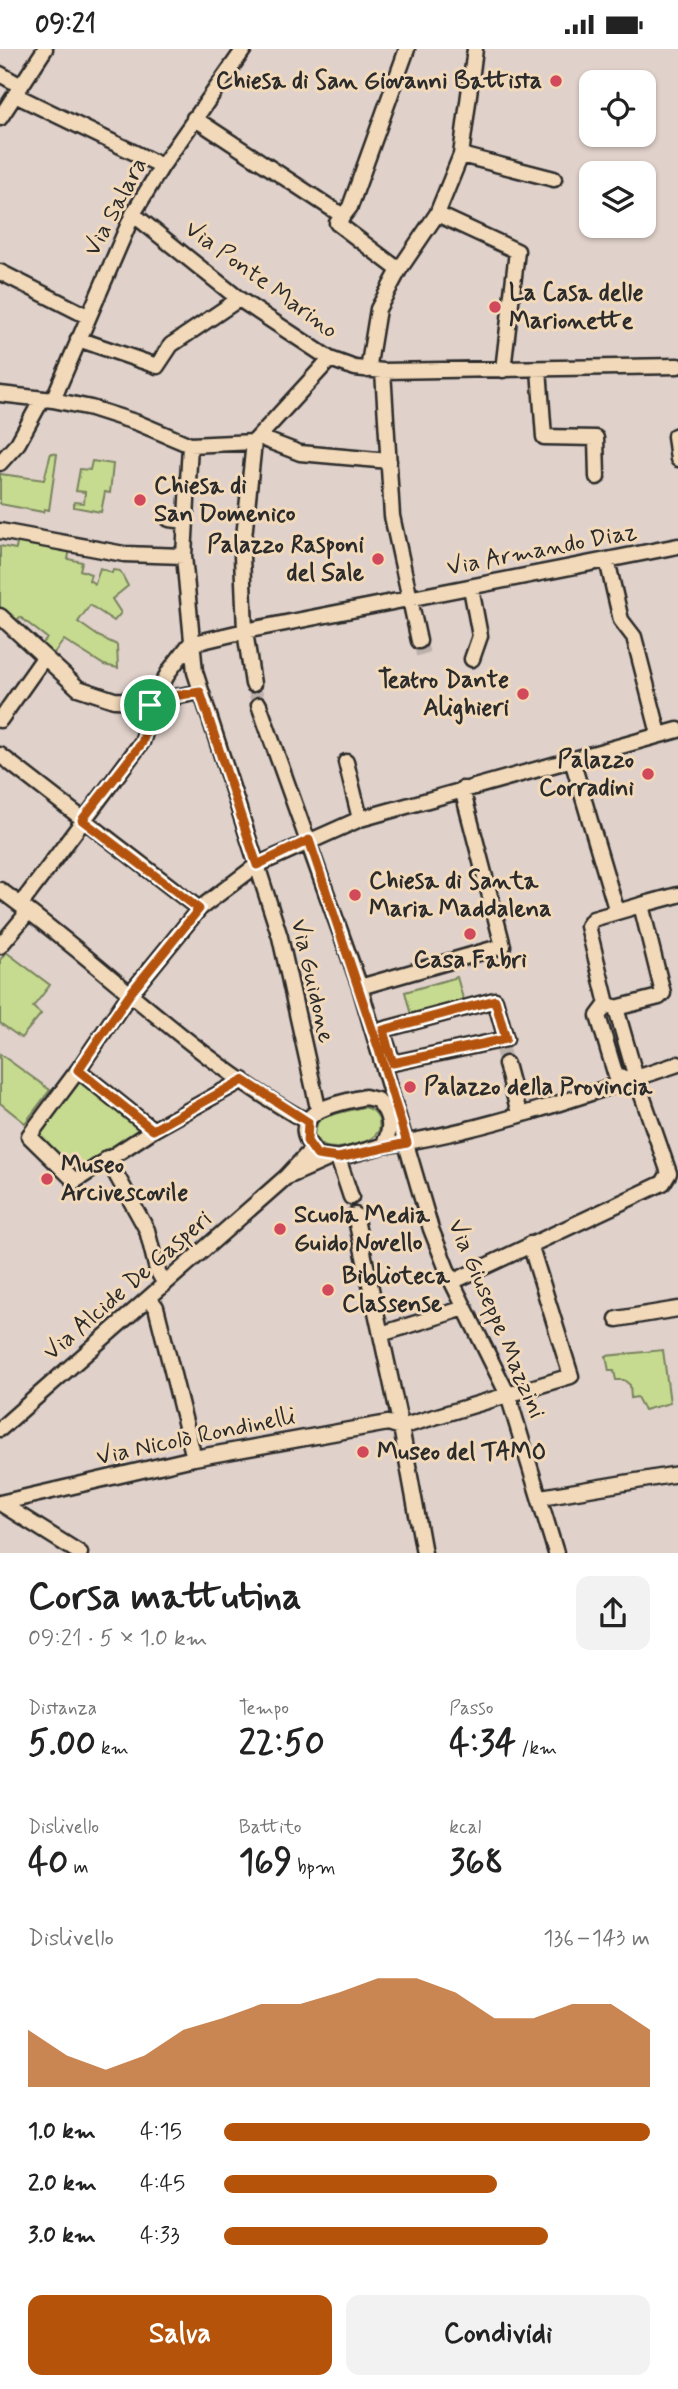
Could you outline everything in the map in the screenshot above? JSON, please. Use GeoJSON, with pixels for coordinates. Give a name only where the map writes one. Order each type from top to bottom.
{"type":"FeatureCollection","features":[{"type":"Feature","properties":{"kind":"street"},"geometry":{"type":"LineString","coordinates":[[0,118],[45,49]]}},
{"type":"Feature","properties":{"kind":"street","name":"Via Salara"},"geometry":{"type":"LineString","coordinates":[[0,463],[18,443],[47,399],[78,339],[134,214],[162,166],[244,49]]}},
{"type":"Feature","properties":{"kind":"street"},"geometry":{"type":"LineString","coordinates":[[399,270],[337,223],[350,207],[407,49]]}},
{"type":"Feature","properties":{"kind":"street"},"geometry":{"type":"LineString","coordinates":[[368,370],[378,309],[399,270],[437,214],[461,155],[475,49]]}},
{"type":"Feature","properties":{"kind":"street"},"geometry":{"type":"LineString","coordinates":[[0,74],[18,91],[162,166]]}},
{"type":"Feature","properties":{"kind":"street"},"geometry":{"type":"LineString","coordinates":[[194,118],[343,216]]}},
{"type":"Feature","properties":{"kind":"street"},"geometry":{"type":"LineString","coordinates":[[461,155],[554,179]]}},
{"type":"Feature","properties":{"kind":"street","name":"Via Ponte Marino"},"geometry":{"type":"LineString","coordinates":[[134,214],[239,299],[330,359],[368,370],[678,366]]}},
{"type":"Feature","properties":{"kind":"street"},"geometry":{"type":"LineString","coordinates":[[437,214],[517,251],[503,370]]}},
{"type":"Feature","properties":{"kind":"street"},"geometry":{"type":"LineString","coordinates":[[0,272],[87,316]]}},
{"type":"Feature","properties":{"kind":"street"},"geometry":{"type":"LineString","coordinates":[[78,339],[157,366],[171,345],[239,299]]}},
{"type":"Feature","properties":{"kind":"street"},"geometry":{"type":"LineString","coordinates":[[253,684],[245,624],[242,555],[260,441],[330,359]]}},
{"type":"Feature","properties":{"kind":"street"},"geometry":{"type":"LineString","coordinates":[[539,369],[544,437],[596,437],[597,477]]}},
{"type":"Feature","properties":{"kind":"street"},"geometry":{"type":"LineString","coordinates":[[383,371],[396,540],[405,585],[412,600],[419,641]]}},
{"type":"Feature","properties":{"kind":"street"},"geometry":{"type":"LineString","coordinates":[[0,394],[47,399],[138,423],[187,445],[260,441],[300,453],[389,461]]}},
{"type":"Feature","properties":{"kind":"street"},"geometry":{"type":"LineString","coordinates":[[678,435],[675,436],[678,459]]}},
{"type":"Feature","properties":{"kind":"street","name":"Via Guidone"},"geometry":{"type":"LineString","coordinates":[[187,445],[184,556],[190,644],[200,694],[280,937],[318,1108]]}},
{"type":"Feature","properties":{"kind":"street"},"geometry":{"type":"LineString","coordinates":[[169,519],[186,521]]}},
{"type":"Feature","properties":{"kind":"street"},"geometry":{"type":"LineString","coordinates":[[0,531],[124,554],[184,556]]}},
{"type":"Feature","properties":{"kind":"street","name":"Via Armando Diaz"},"geometry":{"type":"LineString","coordinates":[[190,644],[245,624],[412,600],[678,546]]}},
{"type":"Feature","properties":{"kind":"street"},"geometry":{"type":"LineString","coordinates":[[607,560],[621,620],[634,638],[659,734]]}},
{"type":"Feature","properties":{"kind":"street"},"geometry":{"type":"LineString","coordinates":[[471,588],[480,636],[472,659]]}},
{"type":"Feature","properties":{"kind":"street"},"geometry":{"type":"LineString","coordinates":[[0,616],[43,659],[78,688],[114,700],[147,701],[153,705],[200,694]]}},
{"type":"Feature","properties":{"kind":"street"},"geometry":{"type":"LineString","coordinates":[[0,946],[24,917],[23,906],[82,820],[142,743],[153,705],[170,670],[190,644]]}},
{"type":"Feature","properties":{"kind":"street"},"geometry":{"type":"LineString","coordinates":[[0,720],[43,659]]}},
{"type":"Feature","properties":{"kind":"street","name":"Via Giuseppe Mazzini"},"geometry":{"type":"LineString","coordinates":[[259,705],[383,1049],[387,1076],[431,1229],[452,1282],[508,1395],[541,1497],[551,1552]]}},
{"type":"Feature","properties":{"kind":"street"},"geometry":{"type":"LineString","coordinates":[[243,1080],[153,1130],[75,1181],[29,1136],[126,999],[199,909],[257,865],[360,819],[678,730]]}},
{"type":"Feature","properties":{"kind":"street"},"geometry":{"type":"LineString","coordinates":[[0,755],[199,909]]}},
{"type":"Feature","properties":{"kind":"street"},"geometry":{"type":"LineString","coordinates":[[572,760],[617,912]]}},
{"type":"Feature","properties":{"kind":"street"},"geometry":{"type":"LineString","coordinates":[[346,762],[360,819]]}},
{"type":"Feature","properties":{"kind":"street"},"geometry":{"type":"LineString","coordinates":[[360,987],[503,946],[462,789]]}},
{"type":"Feature","properties":{"kind":"street"},"geometry":{"type":"LineString","coordinates":[[0,890],[23,906],[126,999],[308,1122]]}},
{"type":"Feature","properties":{"kind":"street"},"geometry":{"type":"LineString","coordinates":[[452,1282],[663,1183],[673,1172],[632,1079],[588,926],[593,919],[678,895]]}},
{"type":"Feature","properties":{"kind":"street"},"geometry":{"type":"LineString","coordinates":[[612,1006],[659,997],[663,993],[641,905]]}},
{"type":"Feature","properties":{"kind":"street"},"geometry":{"type":"LineString","coordinates":[[495,1000],[506,1039],[501,1045],[393,1063],[383,1049],[383,1030],[495,1000]]}},
{"type":"Feature","properties":{"kind":"street"},"geometry":{"type":"LineString","coordinates":[[506,1064],[519,1113]]}},
{"type":"Feature","properties":{"kind":"street"},"geometry":{"type":"LineString","coordinates":[[382,1146],[389,1135],[389,1123],[385,1110],[377,1100],[365,1097],[318,1108],[308,1122],[306,1131],[312,1149],[317,1155],[333,1159],[382,1146],[407,1143],[519,1113],[678,1064]]}},
{"type":"Feature","properties":{"kind":"street"},"geometry":{"type":"LineString","coordinates":[[78,1070],[153,1130]]}},
{"type":"Feature","properties":{"kind":"street","name":"Via Alcide De Gasperi"},"geometry":{"type":"LineString","coordinates":[[0,1429],[286,1177],[312,1149]]}},
{"type":"Feature","properties":{"kind":"street"},"geometry":{"type":"LineString","coordinates":[[107,1158],[147,1230],[157,1270],[165,1284]]}},
{"type":"Feature","properties":{"kind":"street"},"geometry":{"type":"LineString","coordinates":[[333,1159],[351,1197]]}},
{"type":"Feature","properties":{"kind":"street","name":"Via Alcide De Gasperi"},"geometry":{"type":"LineString","coordinates":[[286,1177],[333,1159]]}},
{"type":"Feature","properties":{"kind":"street"},"geometry":{"type":"LineString","coordinates":[[355,1215],[401,1427],[424,1552]]}},
{"type":"Feature","properties":{"kind":"street","name":"Via Nicolò Rondinelli"},"geometry":{"type":"LineString","coordinates":[[0,1503],[194,1458],[388,1423],[401,1427],[571,1376],[530,1244]]}},
{"type":"Feature","properties":{"kind":"street"},"geometry":{"type":"LineString","coordinates":[[149,1298],[156,1307],[194,1458]]}},
{"type":"Feature","properties":{"kind":"street"},"geometry":{"type":"LineString","coordinates":[[381,1334],[465,1308]]}},
{"type":"Feature","properties":{"kind":"street"},"geometry":{"type":"LineString","coordinates":[[617,1319],[678,1309]]}},
{"type":"Feature","properties":{"kind":"street"},"geometry":{"type":"LineString","coordinates":[[541,1497],[678,1473]]}},
{"type":"Feature","properties":{"kind":"street"},"geometry":{"type":"LineString","coordinates":[[0,1503],[80,1552]]}},
{"type":"Feature","properties":{"kind":"green space"},"geometry":{"type":"Polygon","coordinates":[[[51,453],[57,454],[49,510],[44,509],[43,512],[0,504],[0,474],[44,480],[51,453]]]}},
{"type":"Feature","properties":{"kind":"green space"},"geometry":{"type":"Polygon","coordinates":[[[92,461],[113,464],[110,493],[105,492],[101,512],[74,507],[74,502],[84,503],[85,492],[76,491],[80,469],[90,470],[92,461]]]}},
{"type":"Feature","properties":{"kind":"green space"},"geometry":{"type":"Polygon","coordinates":[[[18,539],[70,549],[68,559],[82,562],[80,570],[91,574],[89,580],[95,584],[100,568],[112,573],[113,570],[120,571],[128,586],[112,599],[121,613],[114,621],[90,605],[78,622],[117,645],[118,668],[104,665],[64,640],[51,657],[40,648],[47,638],[20,617],[14,623],[0,607],[0,546],[16,549],[18,539]]]}},
{"type":"Feature","properties":{"kind":"green space"},"geometry":{"type":"Polygon","coordinates":[[[6,952],[50,985],[33,1007],[41,1014],[21,1038],[0,1023],[0,960],[6,952]]]}},
{"type":"Feature","properties":{"kind":"green space"},"geometry":{"type":"Polygon","coordinates":[[[457,977],[465,1006],[412,1019],[405,992],[457,977]]]}},
{"type":"Feature","properties":{"kind":"green space"},"geometry":{"type":"Polygon","coordinates":[[[0,1054],[50,1090],[25,1123],[0,1103],[0,1054]]]}},
{"type":"Feature","properties":{"kind":"green space"},"geometry":{"type":"Polygon","coordinates":[[[81,1077],[140,1129],[76,1173],[36,1135],[81,1077]]]}},
{"type":"Feature","properties":{"kind":"green space"},"geometry":{"type":"Polygon","coordinates":[[[363,1107],[374,1112],[378,1118],[379,1130],[375,1135],[352,1146],[334,1148],[320,1144],[314,1134],[319,1118],[363,1107]]]}},
{"type":"Feature","properties":{"kind":"green space"},"geometry":{"type":"Polygon","coordinates":[[[663,1350],[670,1403],[644,1410],[637,1397],[631,1398],[630,1385],[624,1380],[616,1380],[614,1371],[609,1371],[606,1356],[663,1350]]]}},
{"type":"Feature","properties":{"kind":"tunnel"},"geometry":{"type":"LineString","coordinates":[[419,641],[424,657]]}},
{"type":"Feature","properties":{"kind":"tunnel"},"geometry":{"type":"LineString","coordinates":[[253,684],[259,705]]}},
{"type":"Feature","properties":{"kind":"tunnel"},"geometry":{"type":"LineString","coordinates":[[502,1049],[506,1064]]}},
{"type":"Feature","properties":{"kind":"place","name":"Chiesa di San Giovanni Battista"},"geometry":{"type":"Point","coordinates":[556,81]}},
{"type":"Feature","properties":{"kind":"place","name":"La Casa delle Marionette"},"geometry":{"type":"Point","coordinates":[495,307]}},
{"type":"Feature","properties":{"kind":"place","name":"Chiesa di San Domenico"},"geometry":{"type":"Point","coordinates":[140,500]}},
{"type":"Feature","properties":{"kind":"place","name":"Palazzo Rasponi del Sale"},"geometry":{"type":"Point","coordinates":[378,559]}},
{"type":"Feature","properties":{"kind":"place","name":"Teatro Dante Alighieri"},"geometry":{"type":"Point","coordinates":[523,694]}},
{"type":"Feature","properties":{"kind":"place","name":"Palazzo Corradini"},"geometry":{"type":"Point","coordinates":[648,774]}},
{"type":"Feature","properties":{"kind":"place","name":"Chiesa di Santa Maria Maddalena"},"geometry":{"type":"Point","coordinates":[355,895]}},
{"type":"Feature","properties":{"kind":"place","name":"Casa Fabri"},"geometry":{"type":"Point","coordinates":[470,934]}},
{"type":"Feature","properties":{"kind":"place","name":"Palazzo della Provincia"},"geometry":{"type":"Point","coordinates":[410,1087]}},
{"type":"Feature","properties":{"kind":"place","name":"Museo Arcivescovile"},"geometry":{"type":"Point","coordinates":[47,1179]}},
{"type":"Feature","properties":{"kind":"place","name":"Scuola Media Guido Novello"},"geometry":{"type":"Point","coordinates":[280,1229]}},
{"type":"Feature","properties":{"kind":"place","name":"Biblioteca Classense"},"geometry":{"type":"Point","coordinates":[328,1290]}},
{"type":"Feature","properties":{"kind":"place","name":"Museo del TAMO"},"geometry":{"type":"Point","coordinates":[363,1452]}},
{"type":"Feature","properties":{"kind":"route"},"geometry":{"type":"LineString","coordinates":[[150,705],[153,708],[142,743],[82,820],[137,859],[199,909],[129,995],[78,1070],[153,1130],[243,1080],[284,1109],[308,1122],[307,1141],[317,1155],[328,1159],[338,1158],[382,1146],[407,1143],[379,1050],[388,1048],[393,1063],[506,1039],[495,1000],[383,1030],[388,1048],[379,1050],[309,840],[257,865],[200,692],[161,698],[150,705]]}}]}
